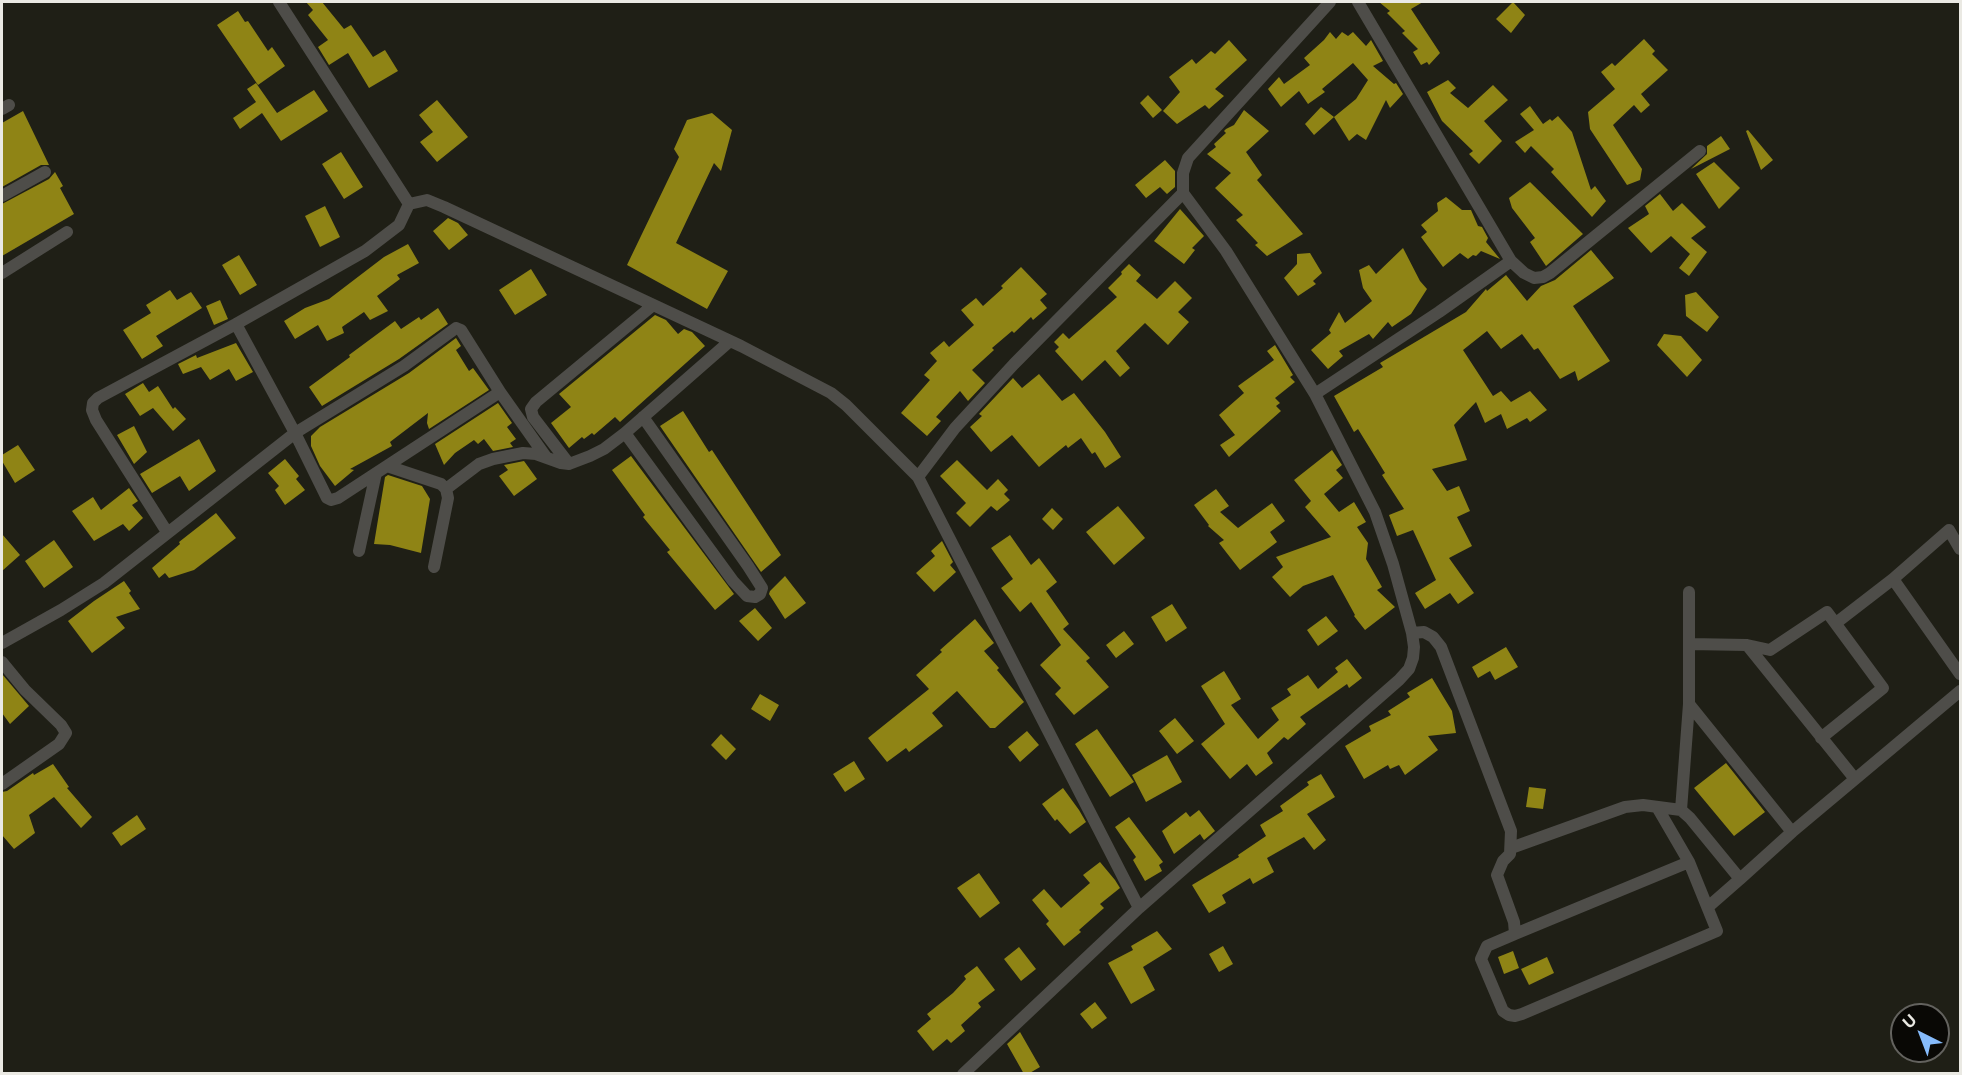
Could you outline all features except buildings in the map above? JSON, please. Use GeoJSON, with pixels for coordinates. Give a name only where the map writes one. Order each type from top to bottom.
{"type":"FeatureCollection","features":[{"type":"Feature","properties":{"kind":"street"},"geometry":{"type":"LineString","coordinates":[[279,2],[409,204]]}},
{"type":"Feature","properties":{"kind":"street"},"geometry":{"type":"LineString","coordinates":[[963,1074],[1139,908],[1399,680],[1409,669],[1413,658],[1412,633],[1393,564],[1375,512],[1315,394],[1226,251],[1183,193],[1183,172],[1188,158],[1330,2]]}},
{"type":"Feature","properties":{"kind":"street"},"geometry":{"type":"LineString","coordinates":[[1358,2],[1511,261],[1524,273],[1534,278],[1550,273],[1700,151]]}},
{"type":"Feature","properties":{"kind":"street"},"geometry":{"type":"LineString","coordinates":[[2,196],[45,172]]}},
{"type":"Feature","properties":{"kind":"street"},"geometry":{"type":"LineString","coordinates":[[918,477],[955,428],[1014,364],[1183,193]]}},
{"type":"Feature","properties":{"kind":"street"},"geometry":{"type":"LineString","coordinates":[[409,204],[427,200],[444,207],[730,341],[831,393],[846,405],[918,477],[1139,908]]}},
{"type":"Feature","properties":{"kind":"street"},"geometry":{"type":"LineString","coordinates":[[167,532],[96,420],[92,410],[93,404],[98,398],[365,251],[399,225],[409,204]]}},
{"type":"Feature","properties":{"kind":"street"},"geometry":{"type":"LineString","coordinates":[[2,273],[67,232]]}},
{"type":"Feature","properties":{"kind":"street"},"geometry":{"type":"LineString","coordinates":[[1315,394],[1511,261]]}},
{"type":"Feature","properties":{"kind":"street"},"geometry":{"type":"LineString","coordinates":[[569,464],[533,417],[531,409],[536,402],[652,306]]}},
{"type":"Feature","properties":{"kind":"street"},"geometry":{"type":"LineString","coordinates":[[236,324],[325,494],[331,500],[339,498],[500,392]]}},
{"type":"Feature","properties":{"kind":"street"},"geometry":{"type":"LineString","coordinates":[[2,643],[61,610],[104,582],[295,433],[404,366],[456,328],[461,330],[500,392],[547,458]]}},
{"type":"Feature","properties":{"kind":"street"},"geometry":{"type":"LineString","coordinates":[[446,489],[479,464],[493,459],[523,453],[536,454],[569,464],[604,449],[730,341]]}},
{"type":"Feature","properties":{"kind":"street"},"geometry":{"type":"LineString","coordinates":[[625,433],[734,581],[747,596],[755,597],[760,594],[762,588],[752,572],[643,417]]}},
{"type":"Feature","properties":{"kind":"street"},"geometry":{"type":"LineString","coordinates":[[381,470],[441,484],[446,489],[448,498],[434,567]]}},
{"type":"Feature","properties":{"kind":"street"},"geometry":{"type":"LineString","coordinates":[[359,551],[381,470]]}},
{"type":"Feature","properties":{"kind":"street"},"geometry":{"type":"LineString","coordinates":[[1836,623],[1893,579],[1948,530],[1960,549]]}},
{"type":"Feature","properties":{"kind":"street"},"geometry":{"type":"LineString","coordinates":[[1893,579],[1960,674]]}},
{"type":"Feature","properties":{"kind":"street"},"geometry":{"type":"LineString","coordinates":[[1681,810],[1689,704],[1689,592]]}},
{"type":"Feature","properties":{"kind":"street"},"geometry":{"type":"LineString","coordinates":[[1689,644],[1747,645],[1770,650],[1827,612],[1883,688],[1821,738]]}},
{"type":"Feature","properties":{"kind":"street"},"geometry":{"type":"LineString","coordinates":[[1412,633],[1424,632],[1434,637],[1441,647],[1511,831],[1512,848],[1497,875],[1514,922],[1515,934]]}},
{"type":"Feature","properties":{"kind":"street"},"geometry":{"type":"LineString","coordinates":[[1747,645],[1855,779]]}},
{"type":"Feature","properties":{"kind":"street"},"geometry":{"type":"LineString","coordinates":[[2,662],[66,733],[59,744],[2,784]]}},
{"type":"Feature","properties":{"kind":"street"},"geometry":{"type":"LineString","coordinates":[[1708,907],[1792,832],[1960,691]]}},
{"type":"Feature","properties":{"kind":"street"},"geometry":{"type":"LineString","coordinates":[[1689,704],[1792,832]]}},
{"type":"Feature","properties":{"kind":"street"},"geometry":{"type":"LineString","coordinates":[[1512,848],[1625,807],[1642,805],[1681,810],[1740,879]]}},
{"type":"Feature","properties":{"kind":"street"},"geometry":{"type":"LineString","coordinates":[[1657,807],[1689,862],[1717,931],[1515,1016],[1503,1011],[1481,959],[1487,946],[1689,862]]}}]}
